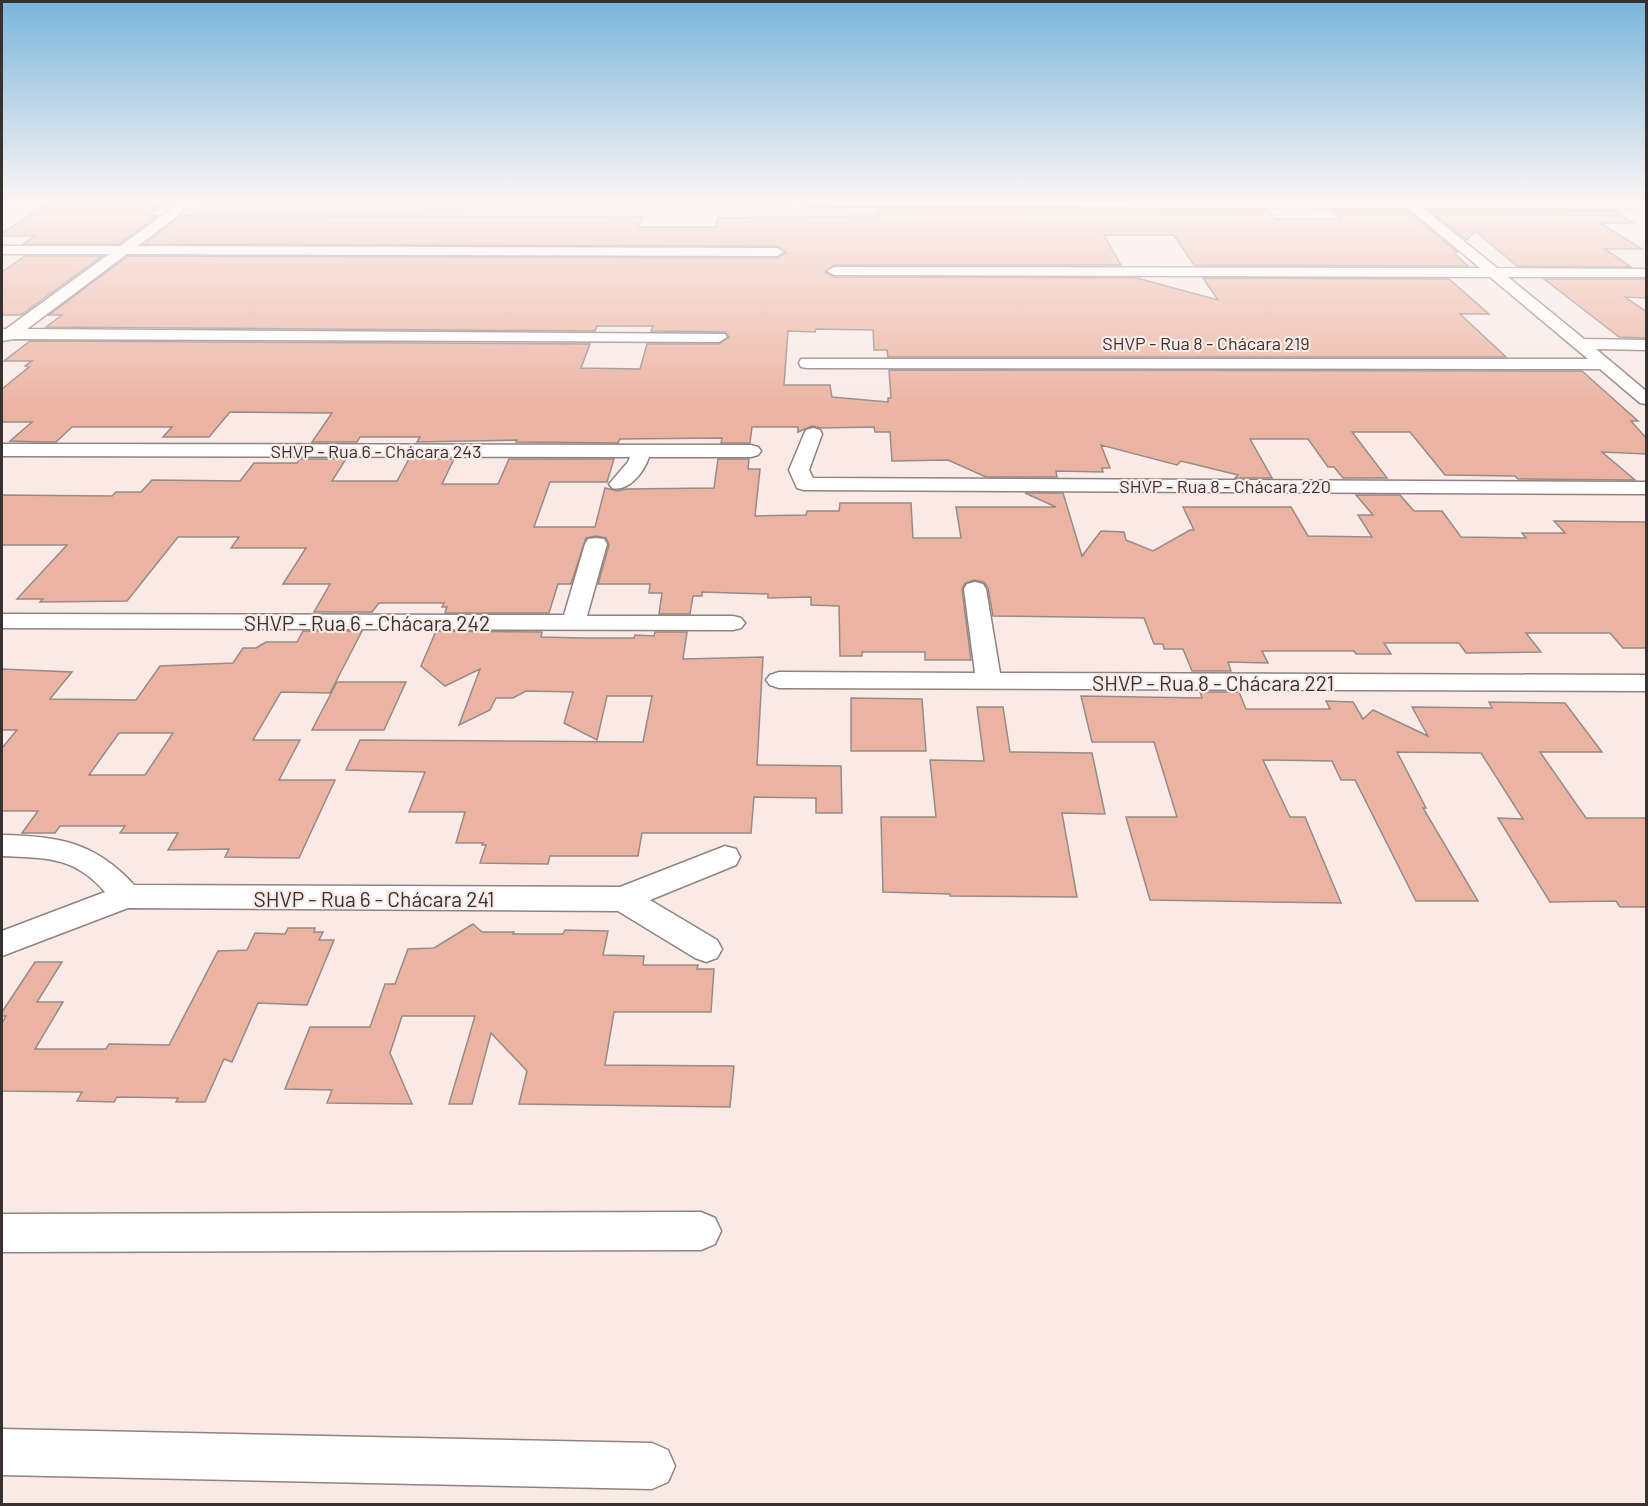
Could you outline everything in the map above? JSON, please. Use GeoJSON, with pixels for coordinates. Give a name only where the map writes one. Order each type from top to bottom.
{"type":"FeatureCollection","features":[{"type":"Feature","properties":{"kind":"street"},"geometry":{"type":"LineString","coordinates":[[4,336],[96,269]]}},
{"type":"Feature","properties":{"kind":"street"},"geometry":{"type":"LineString","coordinates":[[1489,269],[1647,399]]}},
{"type":"Feature","properties":{"kind":"street"},"geometry":{"type":"LineString","coordinates":[[834,271],[1647,273]]}},
{"type":"Feature","properties":{"kind":"street"},"geometry":{"type":"LineString","coordinates":[[4,336],[718,337]]}},
{"type":"Feature","properties":{"kind":"street"},"geometry":{"type":"LineString","coordinates":[[1580,344],[1647,345]]}},
{"type":"Feature","properties":{"kind":"street","name":"SHVP - Rua 8 - Chácara 219"},"geometry":{"type":"LineString","coordinates":[[807,363],[1604,364]]}},
{"type":"Feature","properties":{"kind":"street"},"geometry":{"type":"LineString","coordinates":[[1626,382],[1647,382]]}},
{"type":"Feature","properties":{"kind":"street","name":"SHVP - Rua 8 - Chácara 220"},"geometry":{"type":"LineString","coordinates":[[813,434],[799,470],[805,484],[1647,488]]}},
{"type":"Feature","properties":{"kind":"street","name":"SHVP - Rua 6 - Chácara 243"},"geometry":{"type":"LineString","coordinates":[[2,450],[751,451]]}},
{"type":"Feature","properties":{"kind":"street"},"geometry":{"type":"LineString","coordinates":[[619,484],[637,464],[641,451]]}},
{"type":"Feature","properties":{"kind":"street"},"geometry":{"type":"LineString","coordinates":[[573,623],[596,544]]}},
{"type":"Feature","properties":{"kind":"street"},"geometry":{"type":"LineString","coordinates":[[975,590],[989,681]]}},
{"type":"Feature","properties":{"kind":"street","name":"SHVP - Rua 6 - Chácara 242"},"geometry":{"type":"LineString","coordinates":[[2,621],[733,623]]}},
{"type":"Feature","properties":{"kind":"street","name":"SHVP - Rua 8 - Chácara 221"},"geometry":{"type":"LineString","coordinates":[[779,680],[1647,683]]}},
{"type":"Feature","properties":{"kind":"street"},"geometry":{"type":"LineString","coordinates":[[2,846],[45,846],[64,849],[90,862],[112,879],[126,896]]}},
{"type":"Feature","properties":{"kind":"street","name":"SHVP - Rua 6 - Chácara 241"},"geometry":{"type":"LineString","coordinates":[[2,944],[126,896],[623,899],[725,857]]}},
{"type":"Feature","properties":{"kind":"street"},"geometry":{"type":"LineString","coordinates":[[623,899],[706,950]]}},
{"type":"Feature","properties":{"kind":"street"},"geometry":{"type":"LineString","coordinates":[[2,1233],[701,1231]]}},
{"type":"Feature","properties":{"kind":"street"},"geometry":{"type":"LineString","coordinates":[[2,1452],[652,1466]]}},
{"type":"Feature","properties":{"kind":"building"},"geometry":{"type":"Polygon","coordinates":[[[6,269],[84,269],[21,315],[2,315],[2,272],[6,269]]]}},
{"type":"Feature","properties":{"kind":"building"},"geometry":{"type":"Polygon","coordinates":[[[110,269],[828,269],[825,272],[834,277],[1137,278],[1218,300],[1203,278],[1449,279],[1489,314],[1460,314],[1506,357],[888,357],[887,350],[874,350],[873,330],[816,329],[815,332],[788,331],[784,385],[830,385],[832,397],[888,402],[888,398],[891,398],[889,370],[1582,371],[1638,421],[1631,421],[1647,439],[1647,454],[1602,452],[1635,480],[1518,479],[1515,476],[1445,475],[1410,432],[1352,432],[1387,478],[1343,478],[1334,467],[1328,467],[1308,439],[1250,439],[1272,478],[1235,478],[1238,475],[1181,461],[1177,465],[1101,445],[1110,468],[1102,468],[1103,472],[1056,471],[1057,477],[986,477],[948,460],[892,461],[890,432],[875,432],[874,427],[821,428],[812,426],[798,432],[798,427],[752,427],[750,443],[721,443],[722,438],[620,439],[618,443],[516,442],[517,440],[417,442],[420,437],[360,437],[357,442],[312,442],[332,413],[230,412],[209,437],[163,437],[172,427],[72,427],[56,442],[10,441],[32,422],[2,422],[2,389],[29,367],[25,366],[32,361],[4,361],[30,341],[590,344],[581,368],[640,369],[647,344],[719,344],[729,337],[725,332],[651,331],[653,326],[597,326],[595,331],[46,327],[62,315],[49,315],[110,269]]]}},
{"type":"Feature","properties":{"kind":"building"},"geometry":{"type":"Polygon","coordinates":[[[1544,279],[1647,279],[1647,298],[1625,297],[1647,312],[1647,338],[1619,337],[1544,279]]]}},
{"type":"Feature","properties":{"kind":"building"},"geometry":{"type":"Polygon","coordinates":[[[300,459],[346,459],[332,481],[397,481],[409,459],[454,459],[442,484],[498,484],[509,459],[614,459],[607,482],[550,482],[534,527],[595,527],[605,488],[618,491],[714,488],[718,459],[749,459],[748,469],[760,469],[755,516],[806,515],[807,511],[839,511],[840,503],[911,503],[913,538],[961,538],[956,507],[1056,507],[1025,493],[1063,493],[1082,556],[1101,531],[1124,532],[1126,540],[1153,551],[1190,530],[1194,530],[1183,507],[1291,507],[1308,536],[1372,537],[1358,515],[1373,515],[1356,495],[1400,495],[1414,511],[1442,511],[1461,537],[1526,538],[1522,533],[1565,533],[1554,521],[1647,522],[1647,648],[1623,648],[1610,633],[1526,633],[1541,652],[1466,653],[1459,643],[1384,643],[1391,654],[1356,654],[1354,651],[1262,651],[1268,663],[1228,662],[1231,671],[1192,671],[1183,649],[1164,649],[1163,644],[1154,644],[1144,618],[993,616],[988,588],[984,582],[974,580],[965,583],[962,589],[971,660],[925,660],[925,652],[862,652],[862,656],[840,656],[839,606],[811,605],[811,597],[768,598],[768,594],[702,592],[702,596],[693,596],[690,614],[659,614],[662,593],[649,593],[650,584],[598,584],[609,545],[606,538],[596,536],[586,538],[571,584],[558,584],[549,613],[445,613],[447,607],[442,607],[444,603],[379,603],[372,612],[314,612],[330,584],[283,584],[306,548],[231,548],[239,537],[178,537],[127,601],[40,602],[43,599],[17,599],[67,545],[2,545],[2,495],[112,496],[116,492],[141,492],[152,480],[240,481],[254,463],[297,463],[300,459]]]}},
{"type":"Feature","properties":{"kind":"building"},"geometry":{"type":"Polygon","coordinates":[[[303,631],[362,631],[330,693],[281,692],[253,740],[300,740],[279,780],[335,780],[299,858],[225,857],[229,849],[168,850],[178,833],[120,833],[125,826],[60,826],[55,833],[22,833],[38,811],[2,811],[2,748],[17,730],[2,730],[2,669],[72,672],[50,699],[136,700],[160,666],[233,663],[243,648],[256,648],[266,642],[297,642],[303,631]],[[119,733],[89,775],[145,775],[173,733],[119,733]]]}},
{"type":"Feature","properties":{"kind":"building"},"geometry":{"type":"Polygon","coordinates":[[[436,631],[542,632],[541,637],[583,638],[634,638],[635,635],[654,636],[655,632],[687,632],[683,659],[763,657],[757,765],[841,766],[842,813],[816,813],[816,798],[754,797],[751,833],[642,833],[638,856],[550,856],[548,864],[480,863],[486,845],[456,843],[465,812],[409,812],[425,772],[346,770],[360,740],[643,742],[652,696],[607,696],[597,740],[564,723],[573,692],[526,691],[513,698],[496,698],[490,710],[459,725],[480,669],[445,686],[421,666],[436,631]]]}},
{"type":"Feature","properties":{"kind":"building"},"geometry":{"type":"Polygon","coordinates":[[[337,682],[406,682],[384,730],[312,730],[337,682]]]}},
{"type":"Feature","properties":{"kind":"building"},"geometry":{"type":"Polygon","coordinates":[[[1200,692],[1239,692],[1246,709],[1330,709],[1326,701],[1353,702],[1363,719],[1373,710],[1428,736],[1412,707],[1492,708],[1489,702],[1565,703],[1602,752],[1540,752],[1586,818],[1647,818],[1647,907],[1620,907],[1616,901],[1550,902],[1498,818],[1523,819],[1481,753],[1397,752],[1426,808],[1423,808],[1478,901],[1416,901],[1355,780],[1341,780],[1332,761],[1263,760],[1290,817],[1305,817],[1341,903],[1150,900],[1126,817],[1177,817],[1154,742],[1092,742],[1081,696],[1202,698],[1200,692]]]}},
{"type":"Feature","properties":{"kind":"building"},"geometry":{"type":"Polygon","coordinates":[[[851,698],[922,699],[926,751],[851,751],[851,698]]]}},
{"type":"Feature","properties":{"kind":"building"},"geometry":{"type":"Polygon","coordinates":[[[977,707],[1003,707],[1010,752],[1092,753],[1105,814],[1062,813],[1077,897],[950,896],[950,894],[883,892],[881,817],[936,817],[930,760],[984,761],[977,707]]]}},
{"type":"Feature","properties":{"kind":"building"},"geometry":{"type":"Polygon","coordinates":[[[473,924],[482,932],[514,932],[513,934],[563,934],[565,930],[608,931],[603,955],[644,956],[643,965],[698,965],[697,969],[714,969],[711,1012],[614,1012],[605,1065],[734,1066],[730,1107],[519,1104],[527,1071],[491,1033],[472,1104],[449,1104],[475,1016],[402,1016],[390,1053],[412,1104],[327,1103],[332,1090],[285,1089],[310,1027],[370,1027],[385,984],[395,984],[408,949],[434,948],[473,924]]]}},
{"type":"Feature","properties":{"kind":"building"},"geometry":{"type":"Polygon","coordinates":[[[288,928],[315,928],[314,932],[323,932],[319,940],[334,940],[307,1005],[258,1003],[232,1062],[224,1059],[205,1102],[176,1102],[178,1098],[117,1097],[114,1102],[77,1101],[82,1092],[2,1091],[2,1023],[6,1016],[2,1016],[2,1012],[35,962],[62,962],[37,1002],[63,1002],[35,1049],[106,1049],[109,1044],[169,1045],[218,951],[247,950],[255,933],[285,934],[288,928]]]}}]}
